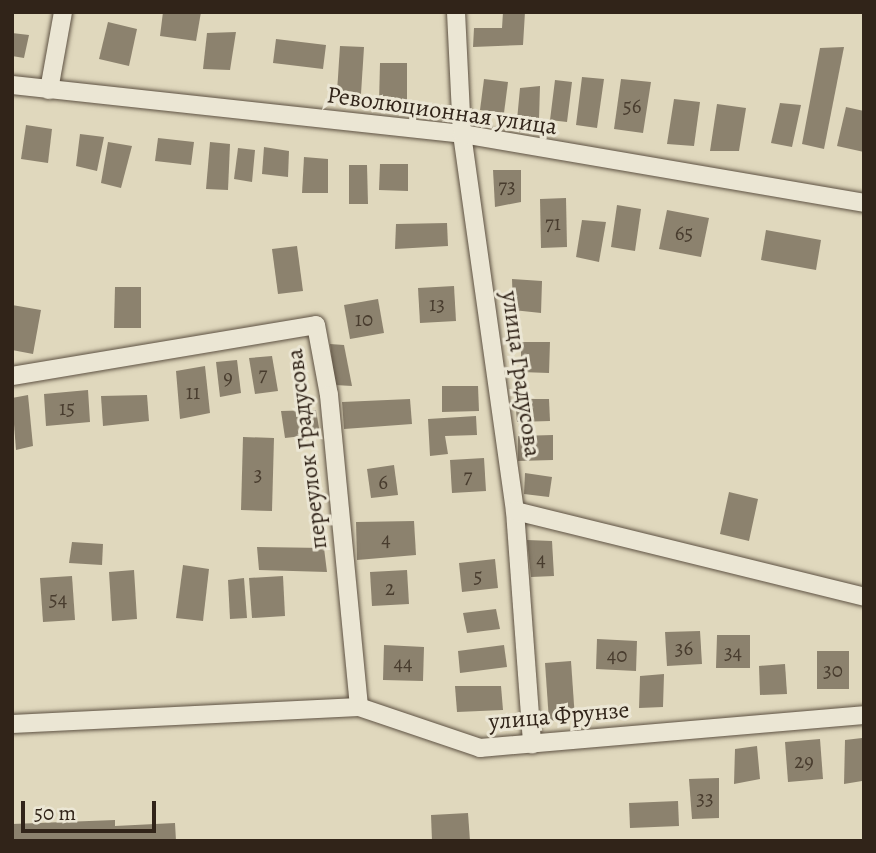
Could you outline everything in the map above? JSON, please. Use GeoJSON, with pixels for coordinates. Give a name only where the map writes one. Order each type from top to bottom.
{"type":"FeatureCollection","features":[{"type":"Feature","properties":{"kind":"street"},"geometry":{"type":"LineString","coordinates":[[49,90],[63,12]]}},
{"type":"Feature","properties":{"kind":"street","name":"улица Градусова"},"geometry":{"type":"LineString","coordinates":[[456,12],[462,134],[515,510],[532,744]]}},
{"type":"Feature","properties":{"kind":"street","name":"Революционная улица"},"geometry":{"type":"LineString","coordinates":[[12,85],[462,134],[864,203]]}},
{"type":"Feature","properties":{"kind":"street","name":"переулок Градусова"},"geometry":{"type":"LineString","coordinates":[[12,376],[316,325],[329,395],[359,706]]}},
{"type":"Feature","properties":{"kind":"street"},"geometry":{"type":"LineString","coordinates":[[515,510],[864,597]]}},
{"type":"Feature","properties":{"kind":"street","name":"улица Фрунзе"},"geometry":{"type":"LineString","coordinates":[[12,724],[359,706],[480,748],[864,715]]}},
{"type":"Feature","properties":{"kind":"building"},"geometry":{"type":"Polygon","coordinates":[[[163,12],[201,12],[196,41],[160,36],[163,12]]]}},
{"type":"Feature","properties":{"kind":"building"},"geometry":{"type":"Polygon","coordinates":[[[503,12],[525,12],[523,45],[473,47],[474,28],[502,28],[503,12]]]}},
{"type":"Feature","properties":{"kind":"building"},"geometry":{"type":"Polygon","coordinates":[[[108,22],[137,29],[129,66],[99,59],[108,22]]]}},
{"type":"Feature","properties":{"kind":"building"},"geometry":{"type":"Polygon","coordinates":[[[236,32],[230,70],[203,69],[207,33],[236,32]]]}},
{"type":"Feature","properties":{"kind":"building"},"geometry":{"type":"Polygon","coordinates":[[[12,33],[29,35],[24,58],[12,56],[12,33]]]}},
{"type":"Feature","properties":{"kind":"building"},"geometry":{"type":"Polygon","coordinates":[[[276,39],[326,45],[323,69],[273,63],[276,39]]]}},
{"type":"Feature","properties":{"kind":"building"},"geometry":{"type":"Polygon","coordinates":[[[340,46],[364,47],[361,94],[337,92],[340,46]]]}},
{"type":"Feature","properties":{"kind":"building"},"geometry":{"type":"Polygon","coordinates":[[[844,47],[824,149],[802,144],[820,48],[844,47]]]}},
{"type":"Feature","properties":{"kind":"building"},"geometry":{"type":"Polygon","coordinates":[[[380,63],[407,63],[407,103],[379,103],[380,63]]]}},
{"type":"Feature","properties":{"kind":"building"},"geometry":{"type":"Polygon","coordinates":[[[582,77],[604,79],[597,128],[576,125],[582,77]]]}},
{"type":"Feature","properties":{"kind":"building"},"geometry":{"type":"Polygon","coordinates":[[[484,79],[508,82],[504,113],[480,110],[484,79]]]}},
{"type":"Feature","properties":{"kind":"building"},"geometry":{"type":"Polygon","coordinates":[[[621,79],[651,82],[643,133],[614,129],[621,79]]]}},
{"type":"Feature","properties":{"kind":"building"},"geometry":{"type":"Polygon","coordinates":[[[555,80],[572,82],[567,122],[550,120],[555,80]]]}},
{"type":"Feature","properties":{"kind":"building"},"geometry":{"type":"Polygon","coordinates":[[[540,86],[539,120],[517,120],[520,88],[540,86]]]}},
{"type":"Feature","properties":{"kind":"building"},"geometry":{"type":"Polygon","coordinates":[[[674,99],[700,102],[694,146],[667,144],[674,99]]]}},
{"type":"Feature","properties":{"kind":"building"},"geometry":{"type":"Polygon","coordinates":[[[780,103],[801,105],[792,147],[771,143],[780,103]]]}},
{"type":"Feature","properties":{"kind":"building"},"geometry":{"type":"Polygon","coordinates":[[[717,104],[746,108],[739,151],[710,151],[717,104]]]}},
{"type":"Feature","properties":{"kind":"building"},"geometry":{"type":"Polygon","coordinates":[[[846,107],[864,111],[864,152],[837,146],[846,107]]]}},
{"type":"Feature","properties":{"kind":"building"},"geometry":{"type":"Polygon","coordinates":[[[26,125],[52,129],[48,163],[21,159],[26,125]]]}},
{"type":"Feature","properties":{"kind":"building"},"geometry":{"type":"Polygon","coordinates":[[[80,134],[104,137],[97,171],[76,166],[80,134]]]}},
{"type":"Feature","properties":{"kind":"building"},"geometry":{"type":"Polygon","coordinates":[[[158,138],[194,142],[191,165],[155,161],[158,138]]]}},
{"type":"Feature","properties":{"kind":"building"},"geometry":{"type":"Polygon","coordinates":[[[108,142],[132,146],[121,188],[101,183],[108,142]]]}},
{"type":"Feature","properties":{"kind":"building"},"geometry":{"type":"Polygon","coordinates":[[[210,142],[230,144],[228,190],[206,189],[210,142]]]}},
{"type":"Feature","properties":{"kind":"building"},"geometry":{"type":"Polygon","coordinates":[[[264,147],[289,151],[288,177],[262,174],[264,147]]]}},
{"type":"Feature","properties":{"kind":"building"},"geometry":{"type":"Polygon","coordinates":[[[238,148],[255,150],[252,182],[234,179],[238,148]]]}},
{"type":"Feature","properties":{"kind":"building"},"geometry":{"type":"Polygon","coordinates":[[[304,157],[328,159],[328,193],[302,193],[304,157]]]}},
{"type":"Feature","properties":{"kind":"building"},"geometry":{"type":"Polygon","coordinates":[[[380,164],[408,164],[408,191],[379,190],[380,164]]]}},
{"type":"Feature","properties":{"kind":"building"},"geometry":{"type":"Polygon","coordinates":[[[349,165],[367,165],[368,204],[349,204],[349,165]]]}},
{"type":"Feature","properties":{"kind":"building"},"geometry":{"type":"Polygon","coordinates":[[[493,170],[521,170],[521,202],[495,207],[493,170]]]}},
{"type":"Feature","properties":{"kind":"building"},"geometry":{"type":"Polygon","coordinates":[[[566,198],[567,247],[541,248],[540,199],[566,198]]]}},
{"type":"Feature","properties":{"kind":"building"},"geometry":{"type":"Polygon","coordinates":[[[617,205],[641,209],[635,251],[611,247],[617,205]]]}},
{"type":"Feature","properties":{"kind":"building"},"geometry":{"type":"Polygon","coordinates":[[[667,210],[709,218],[701,257],[659,249],[667,210]]]}},
{"type":"Feature","properties":{"kind":"building"},"geometry":{"type":"Polygon","coordinates":[[[582,220],[606,222],[599,262],[576,257],[582,220]]]}},
{"type":"Feature","properties":{"kind":"building"},"geometry":{"type":"Polygon","coordinates":[[[447,223],[448,246],[395,249],[396,224],[447,223]]]}},
{"type":"Feature","properties":{"kind":"building"},"geometry":{"type":"Polygon","coordinates":[[[766,230],[821,240],[816,270],[761,260],[766,230]]]}},
{"type":"Feature","properties":{"kind":"building"},"geometry":{"type":"Polygon","coordinates":[[[297,246],[303,291],[278,294],[272,249],[297,246]]]}},
{"type":"Feature","properties":{"kind":"building"},"geometry":{"type":"Polygon","coordinates":[[[512,279],[542,281],[541,313],[513,310],[512,279]]]}},
{"type":"Feature","properties":{"kind":"building"},"geometry":{"type":"Polygon","coordinates":[[[454,286],[456,321],[420,323],[418,288],[454,286]]]}},
{"type":"Feature","properties":{"kind":"building"},"geometry":{"type":"Polygon","coordinates":[[[115,287],[141,287],[141,328],[114,328],[115,287]]]}},
{"type":"Feature","properties":{"kind":"building"},"geometry":{"type":"Polygon","coordinates":[[[378,299],[384,333],[350,339],[344,305],[378,299]]]}},
{"type":"Feature","properties":{"kind":"building"},"geometry":{"type":"Polygon","coordinates":[[[12,305],[41,310],[33,354],[12,350],[12,305]]]}},
{"type":"Feature","properties":{"kind":"building"},"geometry":{"type":"Polygon","coordinates":[[[521,342],[550,342],[549,373],[521,372],[521,342]]]}},
{"type":"Feature","properties":{"kind":"building"},"geometry":{"type":"Polygon","coordinates":[[[330,344],[344,345],[352,386],[335,385],[330,344]]]}},
{"type":"Feature","properties":{"kind":"building"},"geometry":{"type":"Polygon","coordinates":[[[272,356],[278,391],[255,394],[249,358],[272,356]]]}},
{"type":"Feature","properties":{"kind":"building"},"geometry":{"type":"Polygon","coordinates":[[[237,360],[241,393],[220,397],[216,362],[237,360]]]}},
{"type":"Feature","properties":{"kind":"building"},"geometry":{"type":"Polygon","coordinates":[[[205,366],[210,413],[180,419],[176,371],[205,366]]]}},
{"type":"Feature","properties":{"kind":"building"},"geometry":{"type":"Polygon","coordinates":[[[442,386],[478,386],[479,411],[442,412],[442,386]]]}},
{"type":"Feature","properties":{"kind":"building"},"geometry":{"type":"Polygon","coordinates":[[[88,390],[90,422],[46,426],[44,394],[88,390]]]}},
{"type":"Feature","properties":{"kind":"building"},"geometry":{"type":"Polygon","coordinates":[[[28,395],[33,446],[16,450],[12,398],[28,395]]]}},
{"type":"Feature","properties":{"kind":"building"},"geometry":{"type":"Polygon","coordinates":[[[147,395],[149,421],[103,426],[101,396],[147,395]]]}},
{"type":"Feature","properties":{"kind":"building"},"geometry":{"type":"Polygon","coordinates":[[[410,399],[412,424],[344,429],[342,402],[410,399]]]}},
{"type":"Feature","properties":{"kind":"building"},"geometry":{"type":"Polygon","coordinates":[[[515,399],[549,399],[550,421],[517,422],[515,399]]]}},
{"type":"Feature","properties":{"kind":"building"},"geometry":{"type":"Polygon","coordinates":[[[316,410],[320,434],[285,438],[281,411],[316,410]]]}},
{"type":"Feature","properties":{"kind":"building"},"geometry":{"type":"Polygon","coordinates":[[[476,416],[477,435],[445,436],[448,454],[430,456],[428,419],[476,416]]]}},
{"type":"Feature","properties":{"kind":"building"},"geometry":{"type":"Polygon","coordinates":[[[553,435],[553,460],[518,461],[518,436],[553,435]]]}},
{"type":"Feature","properties":{"kind":"building"},"geometry":{"type":"Polygon","coordinates":[[[243,437],[274,438],[272,511],[241,510],[243,437]]]}},
{"type":"Feature","properties":{"kind":"building"},"geometry":{"type":"Polygon","coordinates":[[[484,458],[486,491],[452,493],[450,460],[484,458]]]}},
{"type":"Feature","properties":{"kind":"building"},"geometry":{"type":"Polygon","coordinates":[[[394,465],[398,495],[371,498],[367,469],[394,465]]]}},
{"type":"Feature","properties":{"kind":"building"},"geometry":{"type":"Polygon","coordinates":[[[525,473],[552,477],[549,497],[524,494],[525,473]]]}},
{"type":"Feature","properties":{"kind":"building"},"geometry":{"type":"Polygon","coordinates":[[[729,492],[758,499],[749,541],[720,534],[729,492]]]}},
{"type":"Feature","properties":{"kind":"building"},"geometry":{"type":"Polygon","coordinates":[[[414,521],[416,555],[357,560],[356,522],[414,521]]]}},
{"type":"Feature","properties":{"kind":"building"},"geometry":{"type":"Polygon","coordinates":[[[527,540],[552,541],[554,576],[531,577],[527,540]]]}},
{"type":"Feature","properties":{"kind":"building"},"geometry":{"type":"Polygon","coordinates":[[[72,542],[103,544],[102,565],[69,563],[72,542]]]}},
{"type":"Feature","properties":{"kind":"building"},"geometry":{"type":"Polygon","coordinates":[[[257,547],[324,548],[327,572],[259,570],[257,547]]]}},
{"type":"Feature","properties":{"kind":"building"},"geometry":{"type":"Polygon","coordinates":[[[495,559],[498,588],[462,592],[459,563],[495,559]]]}},
{"type":"Feature","properties":{"kind":"building"},"geometry":{"type":"Polygon","coordinates":[[[183,565],[209,569],[203,621],[176,618],[183,565]]]}},
{"type":"Feature","properties":{"kind":"building"},"geometry":{"type":"Polygon","coordinates":[[[134,570],[137,619],[112,621],[109,572],[134,570]]]}},
{"type":"Feature","properties":{"kind":"building"},"geometry":{"type":"Polygon","coordinates":[[[407,570],[409,604],[372,606],[370,572],[407,570]]]}},
{"type":"Feature","properties":{"kind":"building"},"geometry":{"type":"Polygon","coordinates":[[[72,576],[75,620],[43,622],[40,578],[72,576]]]}},
{"type":"Feature","properties":{"kind":"building"},"geometry":{"type":"Polygon","coordinates":[[[283,576],[285,616],[252,618],[249,578],[283,576]]]}},
{"type":"Feature","properties":{"kind":"building"},"geometry":{"type":"Polygon","coordinates":[[[244,578],[247,618],[230,619],[228,580],[244,578]]]}},
{"type":"Feature","properties":{"kind":"building"},"geometry":{"type":"Polygon","coordinates":[[[496,609],[500,629],[467,633],[463,613],[496,609]]]}},
{"type":"Feature","properties":{"kind":"building"},"geometry":{"type":"Polygon","coordinates":[[[700,631],[702,664],[667,666],[665,632],[700,631]]]}},
{"type":"Feature","properties":{"kind":"building"},"geometry":{"type":"Polygon","coordinates":[[[717,635],[750,635],[750,668],[716,668],[717,635]]]}},
{"type":"Feature","properties":{"kind":"building"},"geometry":{"type":"Polygon","coordinates":[[[597,639],[637,641],[636,671],[596,669],[597,639]]]}},
{"type":"Feature","properties":{"kind":"building"},"geometry":{"type":"Polygon","coordinates":[[[384,645],[424,647],[423,681],[383,680],[384,645]]]}},
{"type":"Feature","properties":{"kind":"building"},"geometry":{"type":"Polygon","coordinates":[[[504,645],[507,667],[460,673],[458,651],[504,645]]]}},
{"type":"Feature","properties":{"kind":"building"},"geometry":{"type":"Polygon","coordinates":[[[817,651],[849,651],[849,689],[817,689],[817,651]]]}},
{"type":"Feature","properties":{"kind":"building"},"geometry":{"type":"Polygon","coordinates":[[[571,661],[575,719],[549,721],[545,663],[571,661]]]}},
{"type":"Feature","properties":{"kind":"building"},"geometry":{"type":"Polygon","coordinates":[[[785,664],[787,694],[760,695],[759,666],[785,664]]]}},
{"type":"Feature","properties":{"kind":"building"},"geometry":{"type":"Polygon","coordinates":[[[664,674],[663,707],[639,708],[640,676],[664,674]]]}},
{"type":"Feature","properties":{"kind":"building"},"geometry":{"type":"Polygon","coordinates":[[[455,686],[501,686],[503,710],[457,712],[455,686]]]}},
{"type":"Feature","properties":{"kind":"building"},"geometry":{"type":"Polygon","coordinates":[[[862,738],[862,781],[844,784],[845,740],[862,738]]]}},
{"type":"Feature","properties":{"kind":"building"},"geometry":{"type":"Polygon","coordinates":[[[820,739],[823,779],[788,782],[785,742],[820,739]]]}},
{"type":"Feature","properties":{"kind":"building"},"geometry":{"type":"Polygon","coordinates":[[[757,746],[760,779],[734,784],[735,749],[757,746]]]}},
{"type":"Feature","properties":{"kind":"building"},"geometry":{"type":"Polygon","coordinates":[[[719,778],[719,818],[692,819],[689,779],[719,778]]]}},
{"type":"Feature","properties":{"kind":"building"},"geometry":{"type":"Polygon","coordinates":[[[678,801],[679,826],[630,828],[629,803],[678,801]]]}},
{"type":"Feature","properties":{"kind":"building"},"geometry":{"type":"Polygon","coordinates":[[[468,813],[470,841],[432,841],[431,815],[468,813]]]}},
{"type":"Feature","properties":{"kind":"building"},"geometry":{"type":"Polygon","coordinates":[[[115,820],[115,826],[175,823],[176,841],[12,841],[12,824],[115,820]]]}}]}
